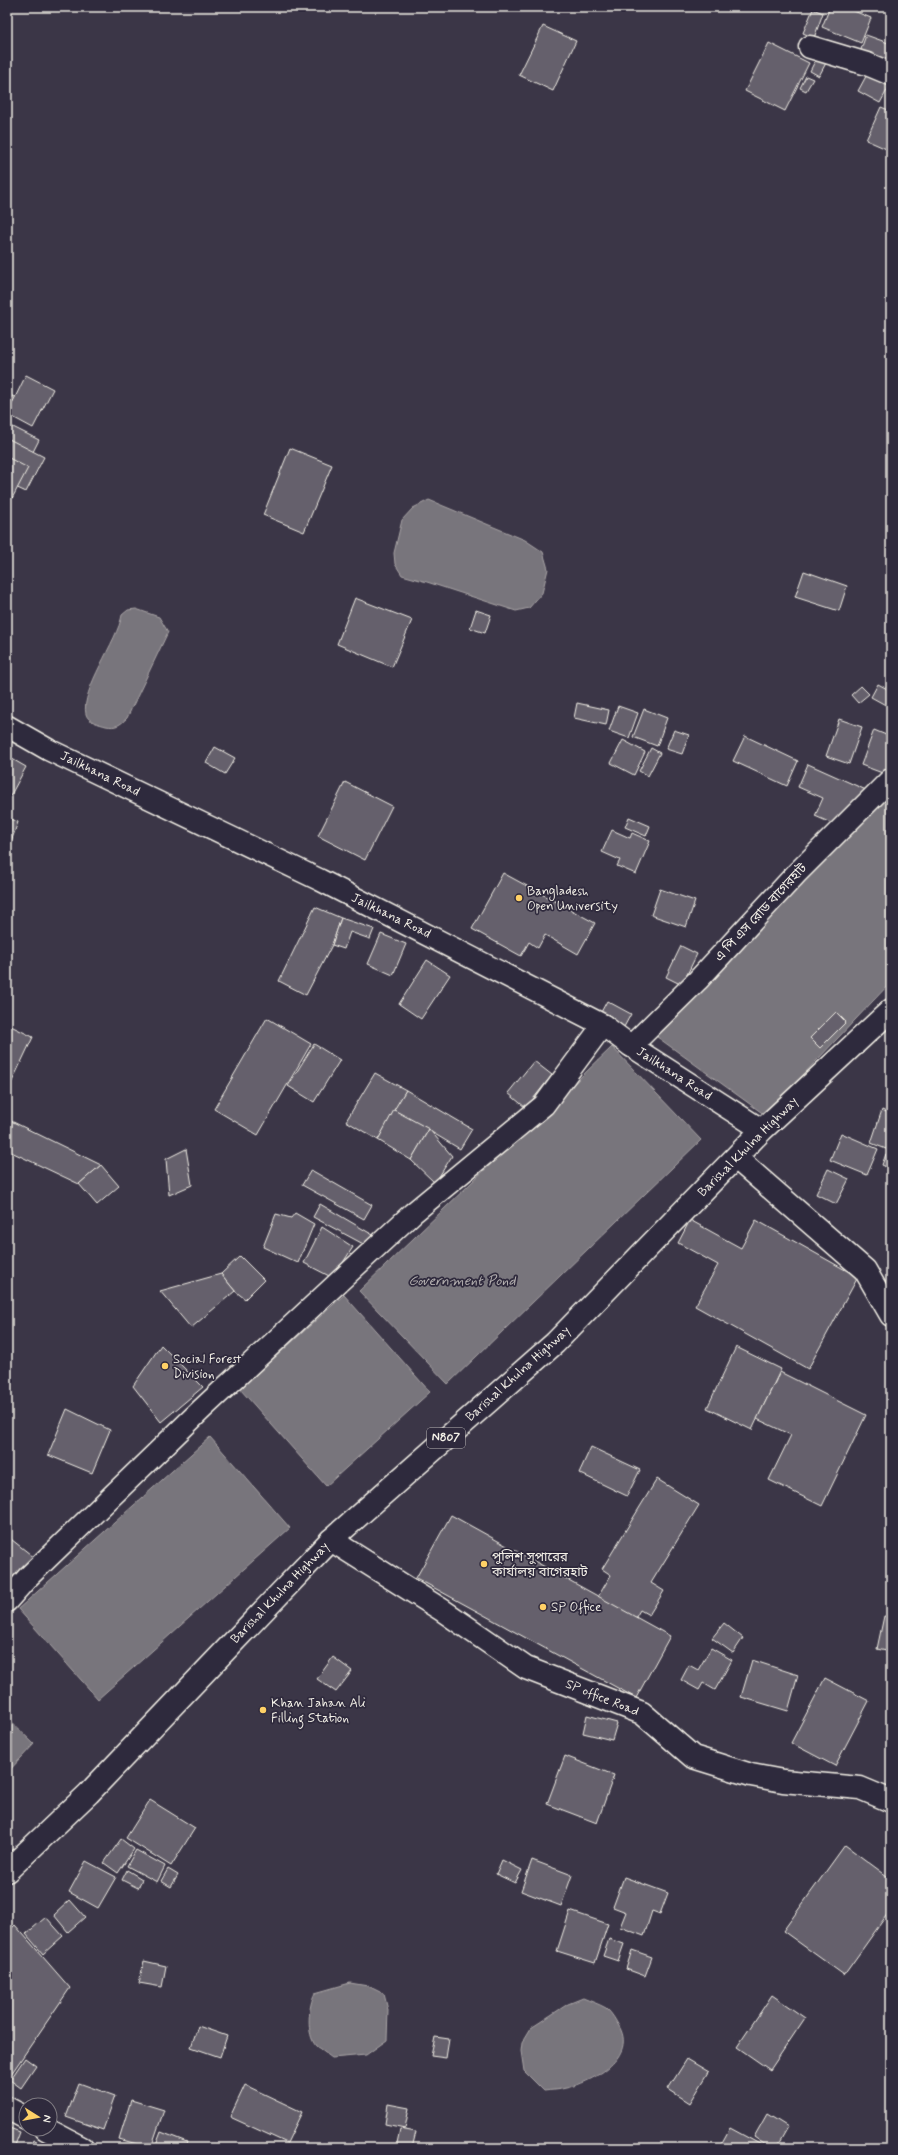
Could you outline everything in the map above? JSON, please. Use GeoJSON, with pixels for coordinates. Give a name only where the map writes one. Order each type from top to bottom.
{"type":"FeatureCollection","features":[{"type":"Feature","properties":{"kind":"main road"},"geometry":{"type":"LineString","coordinates":[[810,46],[867,64],[891,74]]}},
{"type":"Feature","properties":{"kind":"main road","name":"Barishal Khulna Highway"},"geometry":{"type":"LineString","coordinates":[[7,1871],[89,1793],[330,1540],[555,1343],[762,1130],[891,1010]]}},
{"type":"Feature","properties":{"kind":"main road"},"geometry":{"type":"LineString","coordinates":[[736,1158],[865,1270],[891,1315]]}},
{"type":"Feature","properties":{"kind":"main road","name":"SP office Road"},"geometry":{"type":"LineString","coordinates":[[330,1540],[442,1610],[526,1668],[642,1713],[693,1757],[751,1775],[783,1781],[860,1788],[891,1802]]}},
{"type":"Feature","properties":{"kind":"main road"},"geometry":{"type":"LineString","coordinates":[[7,2108],[18,2114]]}},
{"type":"Feature","properties":{"kind":"main road"},"geometry":{"type":"LineString","coordinates":[[58,2135],[82,2148]]}},
{"type":"Feature","properties":{"kind":"street","name":"Jailkhana Road"},"geometry":{"type":"LineString","coordinates":[[7,726],[49,750],[412,926],[603,1025],[631,1046],[762,1130]]}},
{"type":"Feature","properties":{"kind":"street","name":"এ পি এস রোড বাগেরহাট"},"geometry":{"type":"LineString","coordinates":[[631,1046],[698,980],[796,874],[891,779]]}},
{"type":"Feature","properties":{"kind":"street"},"geometry":{"type":"LineString","coordinates":[[7,1601],[28,1577],[202,1409],[413,1213],[544,1105],[603,1025]]}},
{"type":"Feature","properties":{"kind":"water"},"geometry":{"type":"Polygon","coordinates":[[[429,500],[525,540],[543,552],[548,569],[542,593],[529,608],[516,611],[402,575],[395,564],[394,553],[402,520],[413,508],[429,500]]]}},
{"type":"Feature","properties":{"kind":"water"},"geometry":{"type":"Polygon","coordinates":[[[136,609],[159,617],[168,632],[127,718],[120,724],[109,727],[91,721],[87,717],[86,704],[94,679],[114,638],[122,615],[128,610],[136,609]]]}},
{"type":"Feature","properties":{"kind":"water"},"geometry":{"type":"Polygon","coordinates":[[[891,791],[891,982],[765,1115],[653,1034],[891,791]]]}},
{"type":"Feature","properties":{"kind":"water","name":"Government Pond"},"geometry":{"type":"Polygon","coordinates":[[[612,1047],[701,1140],[448,1384],[359,1291],[612,1047]]]}},
{"type":"Feature","properties":{"kind":"water"},"geometry":{"type":"Polygon","coordinates":[[[344,1295],[430,1392],[326,1486],[240,1389],[344,1295]]]}},
{"type":"Feature","properties":{"kind":"water"},"geometry":{"type":"Polygon","coordinates":[[[210,1437],[290,1528],[98,1699],[18,1609],[210,1437]]]}},
{"type":"Feature","properties":{"kind":"water"},"geometry":{"type":"Polygon","coordinates":[[[7,1718],[34,1744],[7,1773],[7,1718]]]}},
{"type":"Feature","properties":{"kind":"water"},"geometry":{"type":"Polygon","coordinates":[[[350,1983],[368,1986],[384,1994],[388,2010],[387,2040],[366,2055],[332,2058],[316,2046],[313,2041],[309,2027],[311,2005],[315,1993],[350,1983]]]}},
{"type":"Feature","properties":{"kind":"water"},"geometry":{"type":"Polygon","coordinates":[[[583,1998],[606,2008],[612,2015],[620,2028],[623,2039],[622,2050],[608,2068],[587,2081],[563,2089],[544,2091],[524,2071],[521,2051],[522,2043],[531,2028],[568,2004],[583,1998]]]}},
{"type":"Feature","properties":{"kind":"building"},"geometry":{"type":"Polygon","coordinates":[[[830,7],[844,7],[871,18],[861,43],[822,27],[830,7]]]}},
{"type":"Feature","properties":{"kind":"building"},"geometry":{"type":"Polygon","coordinates":[[[813,9],[823,13],[814,38],[803,33],[813,9]]]}},
{"type":"Feature","properties":{"kind":"building"},"geometry":{"type":"Polygon","coordinates":[[[543,26],[576,41],[553,91],[519,75],[543,26]]]}},
{"type":"Feature","properties":{"kind":"building"},"geometry":{"type":"Polygon","coordinates":[[[866,35],[891,44],[891,70],[858,58],[866,35]]]}},
{"type":"Feature","properties":{"kind":"building"},"geometry":{"type":"Polygon","coordinates":[[[769,43],[809,63],[785,111],[745,91],[769,43]]]}},
{"type":"Feature","properties":{"kind":"building"},"geometry":{"type":"Polygon","coordinates":[[[816,59],[826,63],[819,76],[810,71],[816,59]]]}},
{"type":"Feature","properties":{"kind":"building"},"geometry":{"type":"Polygon","coordinates":[[[871,67],[891,83],[880,103],[858,91],[871,67]]]}},
{"type":"Feature","properties":{"kind":"building"},"geometry":{"type":"Polygon","coordinates":[[[806,76],[813,79],[806,91],[800,88],[806,76]]]}},
{"type":"Feature","properties":{"kind":"building"},"geometry":{"type":"Polygon","coordinates":[[[881,107],[891,111],[891,151],[866,140],[881,107]]]}},
{"type":"Feature","properties":{"kind":"building"},"geometry":{"type":"Polygon","coordinates":[[[26,375],[53,389],[33,428],[7,414],[26,375]]]}},
{"type":"Feature","properties":{"kind":"building"},"geometry":{"type":"Polygon","coordinates":[[[7,393],[14,397],[7,410],[7,393]]]}},
{"type":"Feature","properties":{"kind":"building"},"geometry":{"type":"Polygon","coordinates":[[[11,426],[39,440],[8,501],[7,433],[11,426]]]}},
{"type":"Feature","properties":{"kind":"building"},"geometry":{"type":"Polygon","coordinates":[[[7,438],[44,457],[26,492],[7,483],[7,438]]]}},
{"type":"Feature","properties":{"kind":"building"},"geometry":{"type":"Polygon","coordinates":[[[290,448],[332,465],[304,532],[263,515],[290,448]]]}},
{"type":"Feature","properties":{"kind":"building"},"geometry":{"type":"Polygon","coordinates":[[[7,457],[28,468],[7,508],[7,457]]]}},
{"type":"Feature","properties":{"kind":"building"},"geometry":{"type":"Polygon","coordinates":[[[804,571],[847,586],[839,611],[795,597],[804,571]]]}},
{"type":"Feature","properties":{"kind":"building"},"geometry":{"type":"Polygon","coordinates":[[[355,598],[412,620],[392,667],[337,644],[355,598]]]}},
{"type":"Feature","properties":{"kind":"building"},"geometry":{"type":"Polygon","coordinates":[[[476,610],[491,615],[485,633],[470,628],[476,610]]]}},
{"type":"Feature","properties":{"kind":"building"},"geometry":{"type":"Polygon","coordinates":[[[878,684],[891,691],[891,708],[871,697],[878,684]]]}},
{"type":"Feature","properties":{"kind":"building"},"geometry":{"type":"Polygon","coordinates":[[[861,686],[869,694],[858,703],[851,695],[861,686]]]}},
{"type":"Feature","properties":{"kind":"building"},"geometry":{"type":"Polygon","coordinates":[[[577,703],[609,710],[606,725],[574,718],[577,703]]]}},
{"type":"Feature","properties":{"kind":"building"},"geometry":{"type":"Polygon","coordinates":[[[618,706],[638,713],[629,738],[609,731],[618,706]]]}},
{"type":"Feature","properties":{"kind":"building"},"geometry":{"type":"Polygon","coordinates":[[[644,709],[667,718],[657,746],[633,737],[644,709]]]}},
{"type":"Feature","properties":{"kind":"building"},"geometry":{"type":"Polygon","coordinates":[[[839,719],[862,727],[849,764],[826,756],[839,719]]]}},
{"type":"Feature","properties":{"kind":"building"},"geometry":{"type":"Polygon","coordinates":[[[674,730],[689,735],[682,754],[666,749],[674,730]]]}},
{"type":"Feature","properties":{"kind":"building"},"geometry":{"type":"Polygon","coordinates":[[[874,730],[891,737],[891,758],[885,774],[861,765],[874,730]]]}},
{"type":"Feature","properties":{"kind":"building"},"geometry":{"type":"Polygon","coordinates":[[[745,736],[798,761],[787,786],[733,761],[745,736]]]}},
{"type":"Feature","properties":{"kind":"building"},"geometry":{"type":"Polygon","coordinates":[[[623,740],[645,752],[634,775],[611,763],[623,740]]]}},
{"type":"Feature","properties":{"kind":"building"},"geometry":{"type":"Polygon","coordinates":[[[215,747],[235,758],[225,774],[206,763],[215,747]]]}},
{"type":"Feature","properties":{"kind":"building"},"geometry":{"type":"Polygon","coordinates":[[[651,748],[660,753],[648,776],[639,771],[651,748]]]}},
{"type":"Feature","properties":{"kind":"building"},"geometry":{"type":"Polygon","coordinates":[[[7,756],[26,767],[7,802],[7,756]]]}},
{"type":"Feature","properties":{"kind":"building"},"geometry":{"type":"Polygon","coordinates":[[[808,764],[866,790],[856,813],[846,809],[838,826],[815,816],[823,798],[798,787],[808,764]]]}},
{"type":"Feature","properties":{"kind":"building"},"geometry":{"type":"Polygon","coordinates":[[[345,782],[392,806],[365,860],[318,836],[345,782]]]}},
{"type":"Feature","properties":{"kind":"building"},"geometry":{"type":"Polygon","coordinates":[[[629,817],[650,826],[646,836],[625,827],[629,817]]]}},
{"type":"Feature","properties":{"kind":"building"},"geometry":{"type":"Polygon","coordinates":[[[7,818],[18,822],[7,853],[7,818]]]}},
{"type":"Feature","properties":{"kind":"building"},"geometry":{"type":"Polygon","coordinates":[[[612,830],[630,838],[632,833],[650,841],[636,874],[617,866],[620,860],[602,852],[612,830]]]}},
{"type":"Feature","properties":{"kind":"building","name":"Bangladesh Open University"},"geometry":{"type":"Polygon","coordinates":[[[503,873],[595,923],[578,954],[545,935],[538,948],[529,942],[521,956],[472,929],[503,873]]]}},
{"type":"Feature","properties":{"kind":"building"},"geometry":{"type":"Polygon","coordinates":[[[660,889],[695,901],[686,927],[651,915],[660,889]]]}},
{"type":"Feature","properties":{"kind":"building"},"geometry":{"type":"Polygon","coordinates":[[[315,907],[341,918],[332,945],[306,995],[279,981],[315,907]]]}},
{"type":"Feature","properties":{"kind":"building"},"geometry":{"type":"Polygon","coordinates":[[[341,918],[374,929],[370,939],[350,932],[344,949],[332,945],[341,918]]]}},
{"type":"Feature","properties":{"kind":"building"},"geometry":{"type":"Polygon","coordinates":[[[381,934],[406,944],[393,975],[368,964],[381,934]]]}},
{"type":"Feature","properties":{"kind":"building"},"geometry":{"type":"Polygon","coordinates":[[[681,946],[697,954],[682,985],[666,977],[681,946]]]}},
{"type":"Feature","properties":{"kind":"building"},"geometry":{"type":"Polygon","coordinates":[[[427,960],[450,975],[421,1019],[399,1004],[427,960]]]}},
{"type":"Feature","properties":{"kind":"building"},"geometry":{"type":"Polygon","coordinates":[[[607,1001],[631,1014],[624,1027],[600,1014],[607,1001]]]}},
{"type":"Feature","properties":{"kind":"building"},"geometry":{"type":"Polygon","coordinates":[[[836,1012],[846,1022],[820,1048],[810,1038],[836,1012]]]}},
{"type":"Feature","properties":{"kind":"building"},"geometry":{"type":"Polygon","coordinates":[[[267,1018],[311,1044],[258,1135],[214,1109],[267,1018]]]}},
{"type":"Feature","properties":{"kind":"building"},"geometry":{"type":"Polygon","coordinates":[[[7,1024],[33,1037],[7,1092],[7,1024]]]}},
{"type":"Feature","properties":{"kind":"building"},"geometry":{"type":"Polygon","coordinates":[[[314,1044],[340,1060],[314,1102],[288,1086],[314,1044]]]}},
{"type":"Feature","properties":{"kind":"building"},"geometry":{"type":"Polygon","coordinates":[[[534,1061],[552,1075],[526,1108],[508,1093],[534,1061]]]}},
{"type":"Feature","properties":{"kind":"building"},"geometry":{"type":"Polygon","coordinates":[[[375,1073],[406,1090],[378,1140],[346,1121],[375,1073]]]}},
{"type":"Feature","properties":{"kind":"building"},"geometry":{"type":"Polygon","coordinates":[[[406,1090],[472,1129],[460,1149],[394,1110],[406,1090]]]}},
{"type":"Feature","properties":{"kind":"building"},"geometry":{"type":"Polygon","coordinates":[[[394,1110],[429,1129],[411,1160],[378,1140],[394,1110]]]}},
{"type":"Feature","properties":{"kind":"building"},"geometry":{"type":"Polygon","coordinates":[[[882,1110],[891,1114],[891,1151],[871,1143],[882,1110]]]}},
{"type":"Feature","properties":{"kind":"building"},"geometry":{"type":"Polygon","coordinates":[[[7,1119],[101,1165],[79,1184],[7,1150],[7,1119]]]}},
{"type":"Feature","properties":{"kind":"building"},"geometry":{"type":"Polygon","coordinates":[[[429,1129],[452,1156],[435,1183],[411,1160],[429,1129]]]}},
{"type":"Feature","properties":{"kind":"building"},"geometry":{"type":"Polygon","coordinates":[[[841,1133],[878,1149],[867,1175],[830,1160],[841,1133]]]}},
{"type":"Feature","properties":{"kind":"building"},"geometry":{"type":"Polygon","coordinates":[[[186,1149],[192,1185],[169,1195],[166,1159],[186,1149]]]}},
{"type":"Feature","properties":{"kind":"building"},"geometry":{"type":"Polygon","coordinates":[[[886,1154],[891,1156],[891,1169],[882,1165],[886,1154]]]}},
{"type":"Feature","properties":{"kind":"building"},"geometry":{"type":"Polygon","coordinates":[[[101,1165],[119,1186],[97,1205],[79,1184],[101,1165]]]}},
{"type":"Feature","properties":{"kind":"building"},"geometry":{"type":"Polygon","coordinates":[[[828,1169],[849,1179],[836,1204],[816,1194],[828,1169]]]}},
{"type":"Feature","properties":{"kind":"building"},"geometry":{"type":"Polygon","coordinates":[[[311,1170],[372,1205],[364,1219],[302,1185],[311,1170]]]}},
{"type":"Feature","properties":{"kind":"building"},"geometry":{"type":"Polygon","coordinates":[[[320,1204],[373,1235],[367,1246],[313,1217],[320,1204]]]}},
{"type":"Feature","properties":{"kind":"building"},"geometry":{"type":"Polygon","coordinates":[[[295,1213],[314,1224],[298,1263],[263,1247],[276,1214],[291,1218],[295,1213]]]}},
{"type":"Feature","properties":{"kind":"building"},"geometry":{"type":"Polygon","coordinates":[[[690,1220],[741,1248],[756,1220],[858,1277],[808,1369],[695,1306],[718,1265],[678,1243],[690,1220]]]}},
{"type":"Feature","properties":{"kind":"building"},"geometry":{"type":"Polygon","coordinates":[[[322,1227],[353,1247],[333,1278],[304,1263],[322,1227]]]}},
{"type":"Feature","properties":{"kind":"building"},"geometry":{"type":"Polygon","coordinates":[[[240,1256],[264,1280],[245,1299],[235,1291],[221,1274],[240,1256]]]}},
{"type":"Feature","properties":{"kind":"building"},"geometry":{"type":"Polygon","coordinates":[[[221,1274],[235,1291],[191,1328],[160,1291],[221,1274]]]}},
{"type":"Feature","properties":{"kind":"building","name":"Social Forest Division"},"geometry":{"type":"Polygon","coordinates":[[[161,1345],[203,1387],[161,1422],[133,1386],[161,1345]]]}},
{"type":"Feature","properties":{"kind":"building"},"geometry":{"type":"Polygon","coordinates":[[[736,1347],[781,1369],[752,1430],[707,1408],[736,1347]]]}},
{"type":"Feature","properties":{"kind":"building"},"geometry":{"type":"Polygon","coordinates":[[[780,1372],[866,1415],[822,1506],[769,1480],[791,1435],[757,1419],[780,1372]]]}},
{"type":"Feature","properties":{"kind":"building"},"geometry":{"type":"Polygon","coordinates":[[[67,1409],[110,1430],[92,1473],[48,1455],[67,1409]]]}},
{"type":"Feature","properties":{"kind":"building"},"geometry":{"type":"Polygon","coordinates":[[[591,1447],[640,1470],[627,1496],[579,1473],[591,1447]]]}},
{"type":"Feature","properties":{"kind":"building","name":"SP Office"},"geometry":{"type":"Polygon","coordinates":[[[657,1479],[699,1505],[651,1583],[664,1591],[649,1615],[640,1610],[620,1644],[583,1622],[611,1575],[602,1569],[657,1479]]]}},
{"type":"Feature","properties":{"kind":"building","name":"SP Office"},"geometry":{"type":"Polygon","coordinates":[[[451,1515],[670,1636],[636,1698],[416,1578],[451,1515]]]}},
{"type":"Feature","properties":{"kind":"building"},"geometry":{"type":"Polygon","coordinates":[[[7,1536],[35,1558],[7,1583],[7,1536]]]}},
{"type":"Feature","properties":{"kind":"building"},"geometry":{"type":"Polygon","coordinates":[[[884,1616],[891,1617],[891,1652],[877,1649],[884,1616]]]}},
{"type":"Feature","properties":{"kind":"building"},"geometry":{"type":"Polygon","coordinates":[[[724,1623],[743,1638],[733,1653],[712,1638],[724,1623]]]}},
{"type":"Feature","properties":{"kind":"building"},"geometry":{"type":"Polygon","coordinates":[[[711,1648],[732,1660],[715,1690],[703,1683],[699,1690],[681,1680],[689,1665],[698,1670],[711,1648]]]}},
{"type":"Feature","properties":{"kind":"building"},"geometry":{"type":"Polygon","coordinates":[[[333,1657],[352,1671],[336,1692],[317,1679],[333,1657]]]}},
{"type":"Feature","properties":{"kind":"building"},"geometry":{"type":"Polygon","coordinates":[[[752,1660],[798,1675],[788,1711],[741,1697],[752,1660]]]}},
{"type":"Feature","properties":{"kind":"building"},"geometry":{"type":"Polygon","coordinates":[[[825,1678],[869,1701],[835,1766],[791,1743],[825,1678]]]}},
{"type":"Feature","properties":{"kind":"building"},"geometry":{"type":"Polygon","coordinates":[[[587,1715],[617,1723],[612,1740],[583,1733],[587,1715]]]}},
{"type":"Feature","properties":{"kind":"building"},"geometry":{"type":"Polygon","coordinates":[[[565,1756],[614,1775],[597,1823],[547,1804],[565,1756]]]}},
{"type":"Feature","properties":{"kind":"building"},"geometry":{"type":"Polygon","coordinates":[[[150,1800],[195,1828],[171,1866],[126,1838],[150,1800]]]}},
{"type":"Feature","properties":{"kind":"building"},"geometry":{"type":"Polygon","coordinates":[[[121,1839],[134,1849],[118,1873],[104,1863],[121,1839]]]}},
{"type":"Feature","properties":{"kind":"building"},"geometry":{"type":"Polygon","coordinates":[[[845,1845],[891,1879],[891,1909],[844,1975],[783,1931],[845,1845]]]}},
{"type":"Feature","properties":{"kind":"building"},"geometry":{"type":"Polygon","coordinates":[[[136,1850],[165,1866],[157,1882],[127,1866],[136,1850]]]}},
{"type":"Feature","properties":{"kind":"building"},"geometry":{"type":"Polygon","coordinates":[[[502,1860],[522,1870],[515,1883],[496,1874],[502,1860]]]}},
{"type":"Feature","properties":{"kind":"building"},"geometry":{"type":"Polygon","coordinates":[[[532,1860],[572,1875],[561,1906],[521,1891],[532,1860]]]}},
{"type":"Feature","properties":{"kind":"building"},"geometry":{"type":"Polygon","coordinates":[[[86,1861],[116,1877],[98,1908],[69,1892],[86,1861]]]}},
{"type":"Feature","properties":{"kind":"building"},"geometry":{"type":"Polygon","coordinates":[[[168,1869],[178,1875],[171,1887],[161,1881],[168,1869]]]}},
{"type":"Feature","properties":{"kind":"building"},"geometry":{"type":"Polygon","coordinates":[[[127,1870],[142,1879],[138,1888],[122,1880],[127,1870]]]}},
{"type":"Feature","properties":{"kind":"building"},"geometry":{"type":"Polygon","coordinates":[[[624,1877],[668,1893],[660,1914],[652,1911],[644,1936],[620,1927],[626,1912],[613,1907],[624,1877]]]}},
{"type":"Feature","properties":{"kind":"building"},"geometry":{"type":"Polygon","coordinates":[[[70,1900],[85,1917],[68,1932],[54,1915],[70,1900]]]}},
{"type":"Feature","properties":{"kind":"building"},"geometry":{"type":"Polygon","coordinates":[[[570,1911],[608,1924],[595,1963],[557,1951],[570,1911]]]}},
{"type":"Feature","properties":{"kind":"building"},"geometry":{"type":"Polygon","coordinates":[[[46,1917],[63,1936],[43,1954],[26,1934],[46,1917]]]}},
{"type":"Feature","properties":{"kind":"building"},"geometry":{"type":"Polygon","coordinates":[[[15,1925],[70,1988],[7,2080],[7,1933],[15,1925]]]}},
{"type":"Feature","properties":{"kind":"building"},"geometry":{"type":"Polygon","coordinates":[[[609,1939],[624,1944],[618,1961],[603,1956],[609,1939]]]}},
{"type":"Feature","properties":{"kind":"building"},"geometry":{"type":"Polygon","coordinates":[[[632,1950],[652,1957],[645,1976],[626,1969],[632,1950]]]}},
{"type":"Feature","properties":{"kind":"building"},"geometry":{"type":"Polygon","coordinates":[[[144,1961],[166,1966],[162,1987],[139,1983],[144,1961]]]}},
{"type":"Feature","properties":{"kind":"building"},"geometry":{"type":"Polygon","coordinates":[[[772,1995],[805,2018],[770,2070],[737,2047],[772,1995]]]}},
{"type":"Feature","properties":{"kind":"building"},"geometry":{"type":"Polygon","coordinates":[[[198,2026],[227,2036],[220,2057],[191,2047],[198,2026]]]}},
{"type":"Feature","properties":{"kind":"building"},"geometry":{"type":"Polygon","coordinates":[[[435,2037],[449,2039],[446,2058],[431,2056],[435,2037]]]}},
{"type":"Feature","properties":{"kind":"building"},"geometry":{"type":"Polygon","coordinates":[[[25,2058],[36,2066],[21,2088],[10,2080],[25,2058]]]}},
{"type":"Feature","properties":{"kind":"building"},"geometry":{"type":"Polygon","coordinates":[[[687,2059],[709,2072],[690,2103],[668,2089],[687,2059]]]}},
{"type":"Feature","properties":{"kind":"building"},"geometry":{"type":"Polygon","coordinates":[[[79,2083],[115,2096],[103,2130],[66,2117],[79,2083]]]}},
{"type":"Feature","properties":{"kind":"building"},"geometry":{"type":"Polygon","coordinates":[[[245,2085],[302,2112],[287,2143],[230,2117],[245,2085]]]}},
{"type":"Feature","properties":{"kind":"building"},"geometry":{"type":"Polygon","coordinates":[[[131,2100],[164,2110],[151,2148],[119,2139],[131,2100]]]}},
{"type":"Feature","properties":{"kind":"building"},"geometry":{"type":"Polygon","coordinates":[[[388,2104],[409,2108],[405,2128],[385,2124],[388,2104]]]}},
{"type":"Feature","properties":{"kind":"building"},"geometry":{"type":"Polygon","coordinates":[[[767,2114],[788,2127],[776,2148],[770,2148],[754,2137],[767,2114]]]}},
{"type":"Feature","properties":{"kind":"building"},"geometry":{"type":"Polygon","coordinates":[[[7,2127],[18,2131],[18,2137],[14,2148],[7,2148],[7,2127]]]}},
{"type":"Feature","properties":{"kind":"building"},"geometry":{"type":"Polygon","coordinates":[[[730,2128],[767,2148],[719,2148],[730,2128]]]}},
{"type":"Feature","properties":{"kind":"building"},"geometry":{"type":"Polygon","coordinates":[[[400,2129],[416,2132],[412,2148],[396,2148],[400,2129]]]}},
{"type":"Feature","properties":{"kind":"building"},"geometry":{"type":"Polygon","coordinates":[[[161,2132],[187,2142],[185,2148],[155,2148],[161,2132]]]}},
{"type":"Feature","properties":{"kind":"building"},"geometry":{"type":"Polygon","coordinates":[[[33,2140],[48,2148],[29,2148],[33,2140]]]}},
{"type":"Feature","properties":{"kind":"place","name":"Bangladesh Open University"},"geometry":{"type":"Point","coordinates":[519,898]}},
{"type":"Feature","properties":{"kind":"place","name":"Social Forest Division"},"geometry":{"type":"Point","coordinates":[165,1366]}},
{"type":"Feature","properties":{"kind":"place","name":"পুলিশ সুপারের কার্যালয় বাগেরহাট"},"geometry":{"type":"Point","coordinates":[484,1564]}},
{"type":"Feature","properties":{"kind":"place","name":"SP Office"},"geometry":{"type":"Point","coordinates":[543,1607]}},
{"type":"Feature","properties":{"kind":"place","name":"Khan Jahan Ali Filling Station"},"geometry":{"type":"Point","coordinates":[263,1710]}}]}
